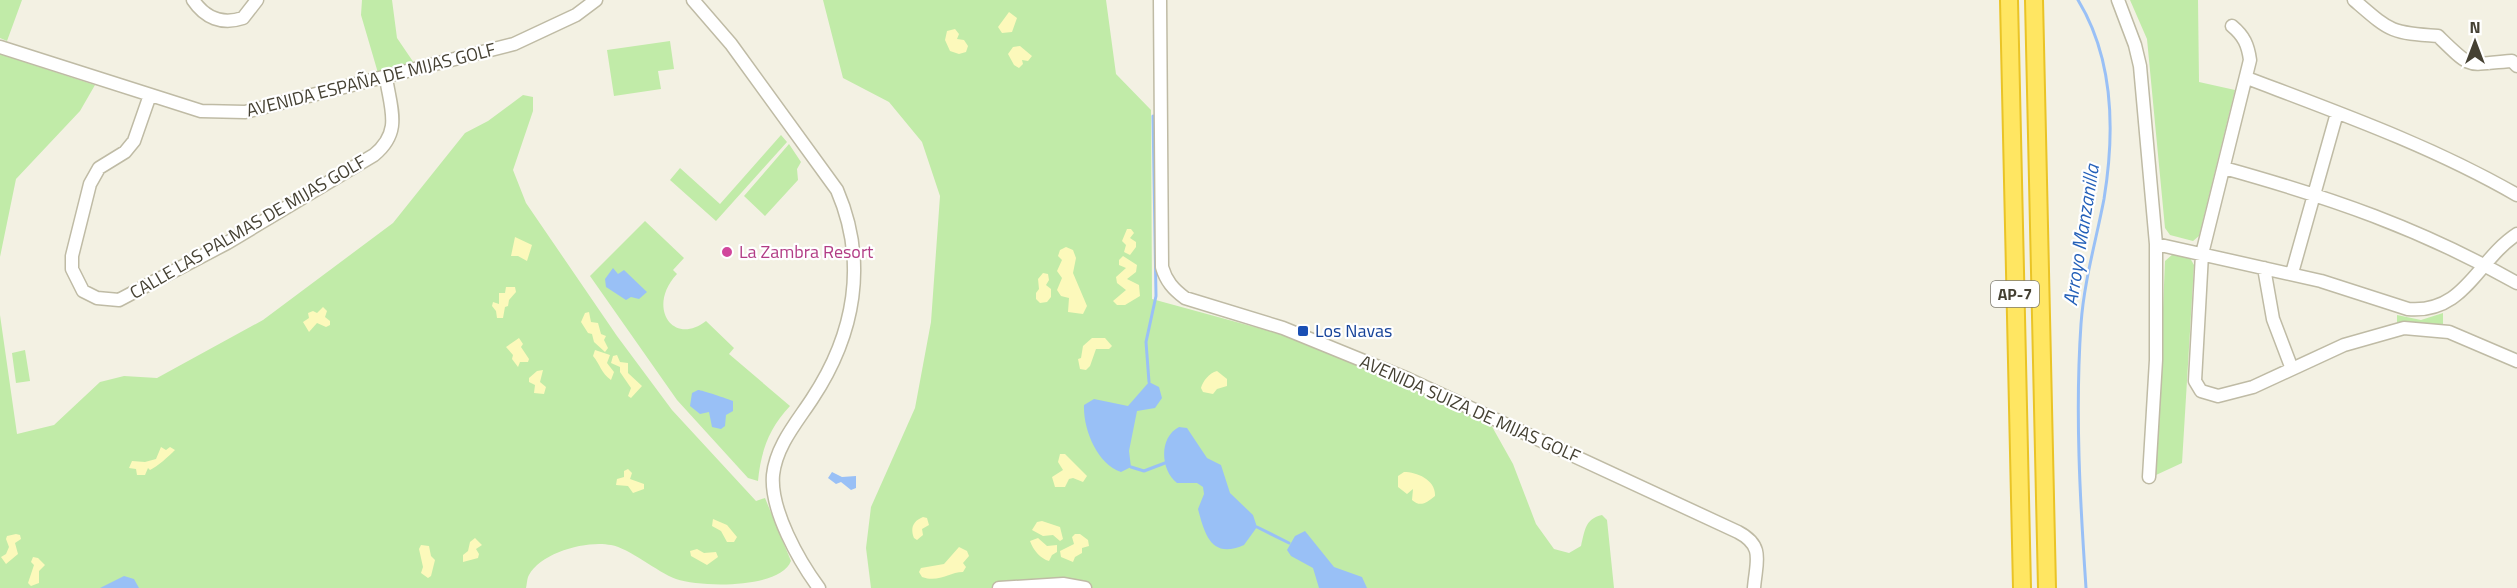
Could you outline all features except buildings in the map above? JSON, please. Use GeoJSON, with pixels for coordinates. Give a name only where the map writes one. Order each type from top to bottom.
{"type":"FeatureCollection","features":[{"type":"Feature","properties":{"kind":"highway","name":"AP-7"},"geometry":{"type":"LineString","coordinates":[[2009,0],[2022,588]]}},
{"type":"Feature","properties":{"kind":"highway","name":"AP-7"},"geometry":{"type":"LineString","coordinates":[[2034,0],[2047,588]]}},
{"type":"Feature","properties":{"kind":"street"},"geometry":{"type":"LineString","coordinates":[[193,0],[206,15],[225,21],[243,18],[257,0]]}},
{"type":"Feature","properties":{"kind":"street","name":"AVENIDA ESPAÑA DE MIJAS GOLF"},"geometry":{"type":"LineString","coordinates":[[0,47],[201,111],[245,112],[514,44],[576,15],[596,0]]}},
{"type":"Feature","properties":{"kind":"street"},"geometry":{"type":"LineString","coordinates":[[693,0],[731,44],[837,190],[854,241],[853,284],[846,329],[826,377],[779,450],[773,476],[777,501],[793,548],[819,588]]}},
{"type":"Feature","properties":{"kind":"street","name":"AVENIDA SUIZA DE MIJAS GOLF"},"geometry":{"type":"LineString","coordinates":[[1160,0],[1162,267],[1165,279],[1174,290],[1185,298],[1283,328],[1408,379],[1738,532],[1755,543],[1757,549],[1754,588]]}},
{"type":"Feature","properties":{"kind":"street"},"geometry":{"type":"LineString","coordinates":[[2118,0],[2133,37],[2140,66],[2156,244],[2156,360],[2149,477]]}},
{"type":"Feature","properties":{"kind":"street"},"geometry":{"type":"LineString","coordinates":[[2354,0],[2386,27],[2405,35],[2438,36],[2465,62],[2476,65],[2512,61],[2517,66]]}},
{"type":"Feature","properties":{"kind":"street"},"geometry":{"type":"LineString","coordinates":[[2232,26],[2241,33],[2248,45],[2247,78],[2202,254],[2195,381],[2201,391],[2218,396],[2253,387],[2344,345],[2404,328],[2449,332],[2517,361]]}},
{"type":"Feature","properties":{"kind":"street","name":"CALLE LAS PALMAS DE MIJAS GOLF"},"geometry":{"type":"LineString","coordinates":[[150,95],[134,141],[125,152],[99,168],[90,184],[72,256],[72,269],[83,291],[97,298],[119,300],[227,243],[374,155],[386,145],[393,128],[386,78]]}},
{"type":"Feature","properties":{"kind":"street"},"geometry":{"type":"LineString","coordinates":[[2247,78],[2337,112],[2473,171],[2517,195]]}},
{"type":"Feature","properties":{"kind":"street"},"geometry":{"type":"LineString","coordinates":[[2292,273],[2337,112]]}},
{"type":"Feature","properties":{"kind":"street"},"geometry":{"type":"LineString","coordinates":[[2224,168],[2366,211],[2430,237],[2517,283]]}},
{"type":"Feature","properties":{"kind":"street"},"geometry":{"type":"LineString","coordinates":[[2156,244],[2292,273],[2408,309],[2426,311],[2457,294],[2517,234]]}},
{"type":"Feature","properties":{"kind":"street"},"geometry":{"type":"LineString","coordinates":[[2264,268],[2273,319],[2292,369]]}},
{"type":"Feature","properties":{"kind":"street"},"geometry":{"type":"LineString","coordinates":[[999,588],[1063,584],[1084,588]]}},
{"type":"Feature","properties":{"kind":"green space"},"geometry":{"type":"Polygon","coordinates":[[[0,0],[22,0],[7,41],[0,38],[0,0]]]}},
{"type":"Feature","properties":{"kind":"green space"},"geometry":{"type":"Polygon","coordinates":[[[362,0],[392,0],[397,38],[414,63],[378,73],[361,15],[362,0]]]}},
{"type":"Feature","properties":{"kind":"green space"},"geometry":{"type":"Polygon","coordinates":[[[823,0],[1106,0],[1116,74],[1151,110],[1152,299],[1280,334],[1358,365],[1490,423],[1513,464],[1536,524],[1554,549],[1569,553],[1581,546],[1587,526],[1592,519],[1602,515],[1607,520],[1614,588],[871,588],[866,548],[871,507],[915,408],[931,322],[940,196],[922,142],[889,102],[843,78],[823,0]]]}},
{"type":"Feature","properties":{"kind":"green space"},"geometry":{"type":"Polygon","coordinates":[[[2130,0],[2198,0],[2199,82],[2235,90],[2199,236],[2193,241],[2170,235],[2165,228],[2147,39],[2130,0]]]}},
{"type":"Feature","properties":{"kind":"green space"},"geometry":{"type":"Polygon","coordinates":[[[670,41],[674,69],[658,71],[661,89],[614,96],[607,50],[670,41]]]}},
{"type":"Feature","properties":{"kind":"green space"},"geometry":{"type":"Polygon","coordinates":[[[0,54],[95,85],[80,111],[16,179],[0,257],[0,54]]]}},
{"type":"Feature","properties":{"kind":"green space"},"geometry":{"type":"Polygon","coordinates":[[[523,95],[533,97],[533,111],[513,170],[526,203],[617,336],[672,410],[756,501],[765,498],[791,561],[784,570],[758,581],[740,584],[689,582],[668,576],[618,547],[590,544],[554,554],[544,560],[529,575],[526,588],[0,588],[0,315],[17,434],[54,425],[100,382],[124,376],[157,378],[263,320],[393,223],[465,133],[488,121],[523,95]]]}},
{"type":"Feature","properties":{"kind":"green space"},"geometry":{"type":"Polygon","coordinates":[[[781,135],[787,142],[716,221],[670,180],[680,168],[720,204],[781,135]]]}},
{"type":"Feature","properties":{"kind":"green space"},"geometry":{"type":"Polygon","coordinates":[[[789,144],[801,162],[797,169],[798,180],[765,216],[744,196],[789,144]]]}},
{"type":"Feature","properties":{"kind":"green space"},"geometry":{"type":"Polygon","coordinates":[[[645,221],[684,258],[673,270],[677,274],[668,287],[664,299],[667,320],[683,329],[694,328],[706,321],[734,348],[729,354],[790,406],[767,440],[758,481],[748,478],[677,400],[590,276],[645,221]]]}},
{"type":"Feature","properties":{"kind":"green space"},"geometry":{"type":"Polygon","coordinates":[[[2173,254],[2190,258],[2194,265],[2182,463],[2156,475],[2165,261],[2173,254]]]}},
{"type":"Feature","properties":{"kind":"green space"},"geometry":{"type":"Polygon","coordinates":[[[2443,313],[2443,325],[2416,322],[2397,324],[2397,315],[2421,320],[2443,313]]]}},
{"type":"Feature","properties":{"kind":"green space"},"geometry":{"type":"Polygon","coordinates":[[[25,350],[30,381],[16,383],[12,353],[25,350]]]}},
{"type":"Feature","properties":{"kind":"sand"},"geometry":{"type":"Polygon","coordinates":[[[1009,12],[1017,18],[1012,32],[1002,33],[998,27],[1009,12]]]}},
{"type":"Feature","properties":{"kind":"sand"},"geometry":{"type":"Polygon","coordinates":[[[955,29],[959,34],[957,39],[964,40],[968,46],[966,52],[959,54],[950,51],[945,40],[947,31],[955,29]]]}},
{"type":"Feature","properties":{"kind":"sand"},"geometry":{"type":"Polygon","coordinates":[[[1020,46],[1032,56],[1028,61],[1022,60],[1023,64],[1019,68],[1014,65],[1008,54],[1013,47],[1020,46]]]}},
{"type":"Feature","properties":{"kind":"sand"},"geometry":{"type":"Polygon","coordinates":[[[1127,229],[1131,229],[1134,233],[1130,238],[1136,242],[1136,247],[1130,255],[1124,252],[1126,245],[1122,241],[1127,229]]]}},
{"type":"Feature","properties":{"kind":"sand"},"geometry":{"type":"Polygon","coordinates":[[[515,237],[532,245],[527,261],[518,256],[511,256],[515,237]]]}},
{"type":"Feature","properties":{"kind":"sand"},"geometry":{"type":"Polygon","coordinates":[[[1066,247],[1073,250],[1076,258],[1073,273],[1087,306],[1083,314],[1068,312],[1069,298],[1061,296],[1057,290],[1062,278],[1057,271],[1062,260],[1058,256],[1060,250],[1066,247]]]}},
{"type":"Feature","properties":{"kind":"sand"},"geometry":{"type":"Polygon","coordinates":[[[1123,256],[1137,265],[1136,272],[1127,279],[1139,285],[1140,296],[1125,305],[1117,305],[1113,301],[1126,290],[1117,283],[1116,277],[1126,268],[1119,265],[1119,260],[1123,256]]]}},
{"type":"Feature","properties":{"kind":"sand"},"geometry":{"type":"Polygon","coordinates":[[[1043,273],[1048,274],[1049,280],[1046,285],[1051,289],[1051,297],[1047,302],[1040,303],[1036,299],[1036,293],[1039,289],[1038,279],[1043,273]]]}},
{"type":"Feature","properties":{"kind":"sand"},"geometry":{"type":"Polygon","coordinates":[[[506,287],[515,287],[516,292],[509,300],[508,306],[505,307],[503,318],[497,318],[492,306],[493,302],[499,304],[499,293],[505,293],[506,287]]]}},
{"type":"Feature","properties":{"kind":"sand"},"geometry":{"type":"Polygon","coordinates":[[[323,307],[327,311],[325,317],[330,321],[330,325],[326,327],[317,323],[309,332],[303,322],[309,318],[308,313],[313,311],[317,313],[323,307]]]}},
{"type":"Feature","properties":{"kind":"sand"},"geometry":{"type":"Polygon","coordinates":[[[589,312],[591,322],[598,323],[601,334],[606,336],[604,340],[608,348],[605,352],[594,342],[592,334],[588,333],[581,322],[585,313],[589,312]]]}},
{"type":"Feature","properties":{"kind":"sand"},"geometry":{"type":"Polygon","coordinates":[[[519,338],[523,344],[521,347],[529,359],[528,362],[520,362],[518,367],[512,359],[513,355],[506,347],[519,338]]]}},
{"type":"Feature","properties":{"kind":"sand"},"geometry":{"type":"Polygon","coordinates":[[[1092,338],[1105,338],[1112,346],[1109,349],[1096,349],[1090,366],[1086,370],[1080,369],[1078,359],[1081,358],[1083,346],[1092,338]]]}},
{"type":"Feature","properties":{"kind":"sand"},"geometry":{"type":"Polygon","coordinates":[[[595,350],[610,355],[607,363],[614,372],[611,380],[593,356],[595,350]]]}},
{"type":"Feature","properties":{"kind":"sand"},"geometry":{"type":"Polygon","coordinates":[[[617,355],[620,362],[628,363],[628,373],[642,386],[631,398],[628,396],[631,388],[620,372],[620,367],[611,363],[613,356],[617,355]]]}},
{"type":"Feature","properties":{"kind":"sand"},"geometry":{"type":"Polygon","coordinates":[[[543,370],[540,382],[546,387],[544,394],[534,393],[535,385],[529,382],[529,378],[537,371],[543,370]]]}},
{"type":"Feature","properties":{"kind":"sand"},"geometry":{"type":"Polygon","coordinates":[[[1217,371],[1227,379],[1227,386],[1217,389],[1213,394],[1203,392],[1201,388],[1205,380],[1217,371]]]}},
{"type":"Feature","properties":{"kind":"sand"},"geometry":{"type":"Polygon","coordinates":[[[161,447],[166,450],[170,447],[175,450],[150,470],[148,468],[145,475],[137,475],[136,469],[129,468],[132,461],[145,462],[156,459],[161,447]]]}},
{"type":"Feature","properties":{"kind":"sand"},"geometry":{"type":"Polygon","coordinates":[[[1060,454],[1065,454],[1087,476],[1083,482],[1073,478],[1069,479],[1065,487],[1055,487],[1052,477],[1063,470],[1058,462],[1060,454]]]}},
{"type":"Feature","properties":{"kind":"sand"},"geometry":{"type":"Polygon","coordinates":[[[628,469],[632,473],[630,479],[644,484],[644,489],[633,493],[628,486],[616,485],[617,479],[624,477],[624,471],[628,469]]]}},
{"type":"Feature","properties":{"kind":"sand"},"geometry":{"type":"Polygon","coordinates":[[[1404,472],[1429,481],[1435,496],[1421,504],[1412,500],[1413,489],[1407,494],[1398,487],[1398,476],[1404,472]]]}},
{"type":"Feature","properties":{"kind":"sand"},"geometry":{"type":"Polygon","coordinates":[[[923,517],[927,518],[929,525],[922,529],[923,535],[917,540],[914,538],[912,528],[923,517]]]}},
{"type":"Feature","properties":{"kind":"sand"},"geometry":{"type":"Polygon","coordinates":[[[713,519],[727,525],[737,537],[734,542],[727,542],[721,531],[712,526],[713,519]]]}},
{"type":"Feature","properties":{"kind":"sand"},"geometry":{"type":"Polygon","coordinates":[[[1042,521],[1060,527],[1063,539],[1060,541],[1053,535],[1043,536],[1032,530],[1037,522],[1042,521]]]}},
{"type":"Feature","properties":{"kind":"sand"},"geometry":{"type":"Polygon","coordinates":[[[1080,534],[1088,540],[1089,546],[1082,548],[1082,553],[1075,557],[1073,562],[1061,557],[1060,551],[1074,544],[1072,537],[1080,534]]]}},
{"type":"Feature","properties":{"kind":"sand"},"geometry":{"type":"Polygon","coordinates":[[[20,535],[21,539],[15,543],[18,554],[6,564],[1,557],[6,554],[9,547],[7,536],[20,535]]]}},
{"type":"Feature","properties":{"kind":"sand"},"geometry":{"type":"Polygon","coordinates":[[[475,538],[482,545],[476,549],[479,554],[478,558],[463,562],[463,555],[475,538]]]}},
{"type":"Feature","properties":{"kind":"sand"},"geometry":{"type":"Polygon","coordinates":[[[1038,538],[1047,546],[1057,545],[1057,552],[1049,561],[1040,556],[1031,544],[1030,541],[1038,538]]]}},
{"type":"Feature","properties":{"kind":"sand"},"geometry":{"type":"Polygon","coordinates":[[[421,545],[429,546],[431,556],[435,560],[431,576],[428,578],[421,573],[423,567],[419,549],[421,545]]]}},
{"type":"Feature","properties":{"kind":"sand"},"geometry":{"type":"Polygon","coordinates":[[[959,547],[967,551],[969,556],[963,563],[966,567],[963,572],[934,579],[922,577],[919,572],[921,568],[944,564],[959,547]]]}},
{"type":"Feature","properties":{"kind":"sand"},"geometry":{"type":"Polygon","coordinates":[[[697,549],[704,553],[716,552],[718,557],[707,565],[691,556],[690,551],[697,549]]]}},
{"type":"Feature","properties":{"kind":"sand"},"geometry":{"type":"Polygon","coordinates":[[[33,557],[38,558],[45,565],[39,571],[39,583],[31,586],[28,583],[34,565],[31,562],[33,557]]]}},
{"type":"Feature","properties":{"kind":"water"},"geometry":{"type":"Polygon","coordinates":[[[613,268],[618,274],[624,270],[647,292],[639,299],[631,297],[626,300],[606,287],[605,279],[613,268]]]}},
{"type":"Feature","properties":{"kind":"water"},"geometry":{"type":"Polygon","coordinates":[[[1149,382],[1159,387],[1162,398],[1155,408],[1137,411],[1129,451],[1131,467],[1121,472],[1105,462],[1093,445],[1086,424],[1084,405],[1094,399],[1128,406],[1149,382]]]}},
{"type":"Feature","properties":{"kind":"water"},"geometry":{"type":"Polygon","coordinates":[[[698,390],[733,401],[733,411],[726,415],[725,426],[721,429],[712,427],[709,412],[700,414],[690,406],[692,393],[698,390]]]}},
{"type":"Feature","properties":{"kind":"water"},"geometry":{"type":"Polygon","coordinates":[[[1179,427],[1187,428],[1207,458],[1221,465],[1230,493],[1253,515],[1257,527],[1244,545],[1233,549],[1217,547],[1207,536],[1198,509],[1204,494],[1203,487],[1197,483],[1177,483],[1167,470],[1165,446],[1172,432],[1179,427]]]}},
{"type":"Feature","properties":{"kind":"water"},"geometry":{"type":"Polygon","coordinates":[[[832,472],[842,477],[856,476],[856,488],[851,490],[841,482],[836,484],[828,478],[832,472]]]}},
{"type":"Feature","properties":{"kind":"water"},"geometry":{"type":"Polygon","coordinates":[[[1305,531],[1334,567],[1362,577],[1367,588],[1319,588],[1313,568],[1291,556],[1287,550],[1295,536],[1305,531]]]}},
{"type":"Feature","properties":{"kind":"water"},"geometry":{"type":"Polygon","coordinates":[[[124,576],[134,579],[139,588],[100,588],[124,576]]]}},
{"type":"Feature","properties":{"kind":"waterway","name":"Arroyo Manzanilla"},"geometry":{"type":"LineString","coordinates":[[2078,0],[2099,47],[2109,96],[2110,122],[2108,174],[2085,292],[2079,357],[2079,456],[2086,588]]}},
{"type":"Feature","properties":{"kind":"waterway"},"geometry":{"type":"LineString","coordinates":[[1149,382],[1146,342],[1156,296],[1153,116]]}},
{"type":"Feature","properties":{"kind":"waterway"},"geometry":{"type":"LineString","coordinates":[[1131,467],[1144,471],[1165,463]]}},
{"type":"Feature","properties":{"kind":"waterway"},"geometry":{"type":"LineString","coordinates":[[1257,527],[1289,543]]}},
{"type":"Feature","properties":{"kind":"place","name":"La Zambra Resort"},"geometry":{"type":"Point","coordinates":[727,252]}},
{"type":"Feature","properties":{"kind":"place","name":"Los Navas"},"geometry":{"type":"Point","coordinates":[1303,331]}}]}
